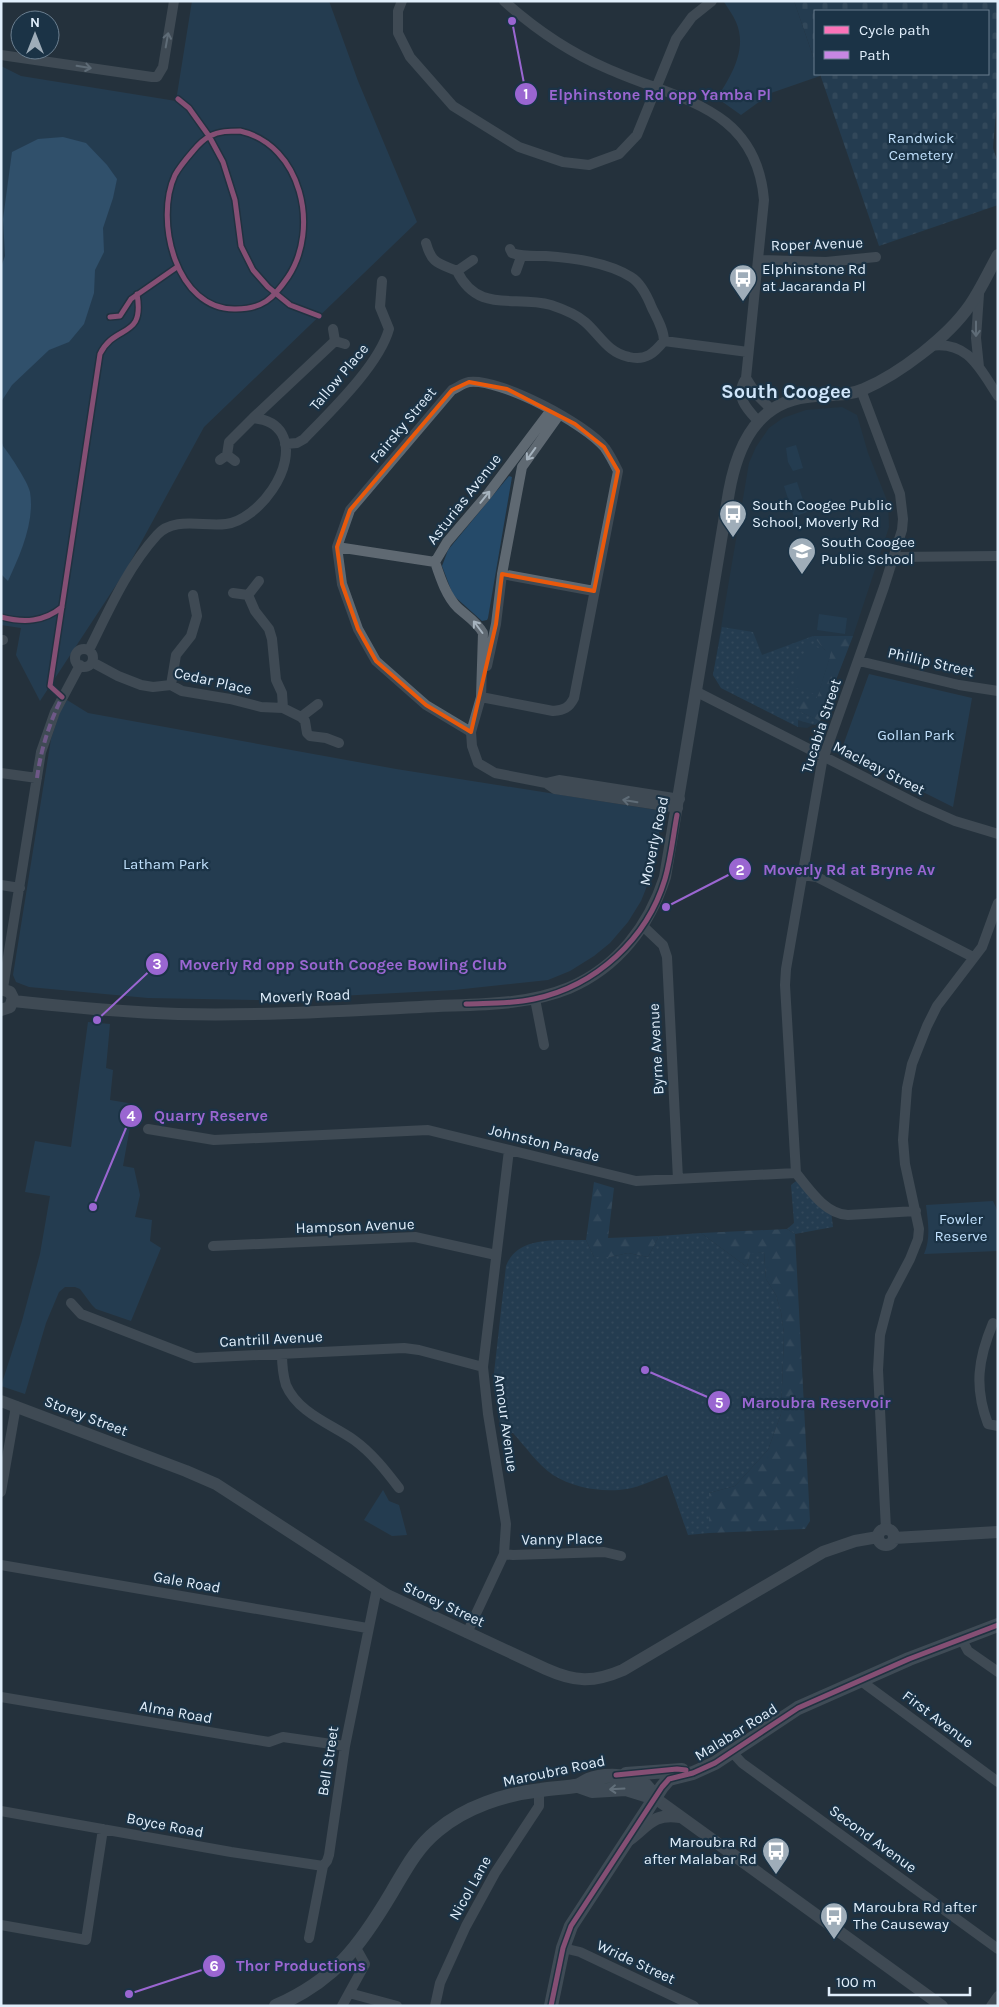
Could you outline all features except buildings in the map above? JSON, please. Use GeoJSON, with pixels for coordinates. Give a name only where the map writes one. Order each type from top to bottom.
{"type":"FeatureCollection","features":[{"type":"Feature","properties":{"kind":"main road","name":"Malabar Road"},"geometry":{"type":"LineString","coordinates":[[551,2006],[564,1948],[576,1916],[669,1779],[693,1773],[732,1752],[798,1708],[998,1624]]}},
{"type":"Feature","properties":{"kind":"main road"},"geometry":{"type":"LineString","coordinates":[[616,1775],[676,1769],[693,1773]]}},
{"type":"Feature","properties":{"kind":"main road","name":"Maroubra Road"},"geometry":{"type":"LineString","coordinates":[[276,2006],[303,1993],[323,1980],[356,1948],[418,1851],[438,1830],[459,1816],[486,1803],[539,1790],[578,1786],[588,1780],[616,1775],[644,1784],[655,1798]]}},
{"type":"Feature","properties":{"kind":"main road"},"geometry":{"type":"LineString","coordinates":[[578,1786],[592,1791],[626,1789],[655,1798]]}},
{"type":"Feature","properties":{"kind":"street"},"geometry":{"type":"LineString","coordinates":[[1,55],[152,78],[157,76],[163,68],[174,1]]}},
{"type":"Feature","properties":{"kind":"street"},"geometry":{"type":"LineString","coordinates":[[402,1],[398,11],[398,33],[410,57],[453,106],[519,147],[563,162],[589,165],[619,154],[637,135],[658,88],[676,39],[692,17],[712,1]]}},
{"type":"Feature","properties":{"kind":"street"},"geometry":{"type":"LineString","coordinates":[[505,2],[528,21],[592,62],[700,105],[720,117],[734,130],[750,150],[760,175],[764,200],[746,378],[741,386],[741,396],[745,407],[758,421]]}},
{"type":"Feature","properties":{"kind":"street"},"geometry":{"type":"LineString","coordinates":[[426,243],[430,258],[436,263],[457,271],[462,282],[471,292],[490,299],[550,305],[576,316],[619,355],[631,358],[647,358],[664,341],[664,335],[651,305],[640,285],[632,277],[610,267],[562,258],[521,256],[512,253],[510,249]]}},
{"type":"Feature","properties":{"kind":"street","name":"Moverly Road"},"geometry":{"type":"LineString","coordinates":[[13,1001],[153,1013],[271,1014],[500,1002],[535,999],[571,987],[601,970],[628,946],[643,926],[655,905],[666,877],[733,471],[742,446],[758,421],[772,410],[794,399],[862,390],[887,378],[929,346],[959,318],[979,291],[998,254]]}},
{"type":"Feature","properties":{"kind":"street"},"geometry":{"type":"LineString","coordinates":[[516,271],[521,256]]}},
{"type":"Feature","properties":{"kind":"street","name":"Roper Avenue"},"geometry":{"type":"LineString","coordinates":[[758,260],[817,262],[876,256]]}},
{"type":"Feature","properties":{"kind":"street"},"geometry":{"type":"LineString","coordinates":[[457,271],[473,260]]}},
{"type":"Feature","properties":{"kind":"street","name":"Tallow Place"},"geometry":{"type":"LineString","coordinates":[[285,444],[297,443],[304,439],[354,384],[381,349],[389,329],[380,307],[382,281]]}},
{"type":"Feature","properties":{"kind":"street"},"geometry":{"type":"LineString","coordinates":[[979,291],[976,324],[979,368]]}},
{"type":"Feature","properties":{"kind":"street"},"geometry":{"type":"LineString","coordinates":[[227,459],[229,442],[253,418],[340,343],[334,328]]}},
{"type":"Feature","properties":{"kind":"street"},"geometry":{"type":"LineString","coordinates":[[664,341],[748,352]]}},
{"type":"Feature","properties":{"kind":"street"},"geometry":{"type":"LineString","coordinates":[[929,346],[942,344],[959,348],[965,352],[979,368],[998,396]]}},
{"type":"Feature","properties":{"kind":"street"},"geometry":{"type":"LineString","coordinates":[[746,378],[756,394],[772,410]]}},
{"type":"Feature","properties":{"kind":"street","name":"Fairsky Street"},"geometry":{"type":"LineString","coordinates":[[471,732],[426,705],[376,661],[358,629],[342,584],[337,546],[350,510],[452,390],[469,382],[496,384],[530,398],[555,412],[575,424],[604,446],[618,471],[574,698],[571,705],[564,710],[553,711],[481,694]]}},
{"type":"Feature","properties":{"kind":"street","name":"Tucabia Street"},"geometry":{"type":"LineString","coordinates":[[796,1173],[785,985],[802,875],[819,774],[894,557],[902,530],[903,519],[900,494],[862,390]]}},
{"type":"Feature","properties":{"kind":"street","name":"Asturias Avenue"},"geometry":{"type":"LineString","coordinates":[[481,694],[483,633],[479,625],[456,606],[441,583],[435,562],[447,542],[555,412]]}},
{"type":"Feature","properties":{"kind":"street","name":"Asturias Avenue"},"geometry":{"type":"LineString","coordinates":[[555,412],[522,467],[502,574],[496,624],[471,732],[472,746],[478,763],[495,773],[546,783],[559,780],[679,804]]}},
{"type":"Feature","properties":{"kind":"street"},"geometry":{"type":"LineString","coordinates":[[89,650],[127,576],[163,529],[174,525],[199,523],[226,524],[239,520],[250,513],[266,496],[286,462],[285,444],[281,433],[274,426],[264,419],[253,418]]}},
{"type":"Feature","properties":{"kind":"street"},"geometry":{"type":"LineString","coordinates":[[337,546],[435,562]]}},
{"type":"Feature","properties":{"kind":"street"},"geometry":{"type":"LineString","coordinates":[[894,557],[998,556]]}},
{"type":"Feature","properties":{"kind":"street"},"geometry":{"type":"LineString","coordinates":[[502,574],[594,591]]}},
{"type":"Feature","properties":{"kind":"street"},"geometry":{"type":"LineString","coordinates":[[248,596],[259,581]]}},
{"type":"Feature","properties":{"kind":"street"},"geometry":{"type":"LineString","coordinates":[[233,593],[248,596]]}},
{"type":"Feature","properties":{"kind":"street"},"geometry":{"type":"LineString","coordinates":[[171,685],[176,655],[191,636],[197,616],[192,595]]}},
{"type":"Feature","properties":{"kind":"street"},"geometry":{"type":"LineString","coordinates":[[248,596],[254,611],[269,629],[272,639],[276,680],[282,693],[282,708]]}},
{"type":"Feature","properties":{"kind":"street"},"geometry":{"type":"LineString","coordinates":[[82,650],[89,650],[93,656],[92,662],[86,666],[80,665],[76,660],[77,653],[82,650]]}},
{"type":"Feature","properties":{"kind":"street","name":"Phillip Street"},"geometry":{"type":"LineString","coordinates":[[859,661],[998,691]]}},
{"type":"Feature","properties":{"kind":"street","name":"Cedar Place"},"geometry":{"type":"LineString","coordinates":[[92,662],[118,676],[141,684],[153,687],[171,685],[182,691],[230,699],[261,707],[282,708],[301,717]]}},
{"type":"Feature","properties":{"kind":"street"},"geometry":{"type":"LineString","coordinates":[[1,1010],[10,1007],[13,1001],[12,994],[2,988],[41,752],[62,697],[80,665]]}},
{"type":"Feature","properties":{"kind":"street","name":"Macleay Street"},"geometry":{"type":"LineString","coordinates":[[697,692],[935,812],[955,821],[998,834]]}},
{"type":"Feature","properties":{"kind":"street"},"geometry":{"type":"LineString","coordinates":[[318,704],[301,717],[305,721],[307,733],[310,736],[326,738],[339,743]]}},
{"type":"Feature","properties":{"kind":"street"},"geometry":{"type":"LineString","coordinates":[[1,772],[37,778]]}},
{"type":"Feature","properties":{"kind":"street"},"geometry":{"type":"LineString","coordinates":[[802,875],[817,877],[973,957]]}},
{"type":"Feature","properties":{"kind":"street"},"geometry":{"type":"LineString","coordinates":[[1,885],[20,888]]}},
{"type":"Feature","properties":{"kind":"street"},"geometry":{"type":"LineString","coordinates":[[886,1535],[878,1370],[879,1344],[883,1320],[890,1297],[918,1239],[916,1211],[905,1164],[904,1113],[906,1088],[912,1064],[927,1026],[937,1006],[982,947],[988,935],[998,903]]}},
{"type":"Feature","properties":{"kind":"street","name":"Byrne Avenue"},"geometry":{"type":"LineString","coordinates":[[643,926],[663,945],[667,957],[678,1179]]}},
{"type":"Feature","properties":{"kind":"street"},"geometry":{"type":"LineString","coordinates":[[535,999],[544,1045]]}},
{"type":"Feature","properties":{"kind":"street","name":"Johnston Parade"},"geometry":{"type":"LineString","coordinates":[[148,1129],[214,1140],[428,1130],[636,1181],[796,1173]]}},
{"type":"Feature","properties":{"kind":"street","name":"Amour Avenue"},"geometry":{"type":"LineString","coordinates":[[467,1632],[504,1554],[506,1524],[488,1414],[483,1367],[509,1150]]}},
{"type":"Feature","properties":{"kind":"street"},"geometry":{"type":"LineString","coordinates":[[796,1173],[826,1207],[837,1214],[916,1211]]}},
{"type":"Feature","properties":{"kind":"street","name":"Hampson Avenue"},"geometry":{"type":"LineString","coordinates":[[213,1246],[415,1237],[496,1255]]}},
{"type":"Feature","properties":{"kind":"street","name":"Cantrill Avenue"},"geometry":{"type":"LineString","coordinates":[[71,1303],[80,1314],[195,1358],[404,1348],[419,1350],[483,1367]]}},
{"type":"Feature","properties":{"kind":"street"},"geometry":{"type":"LineString","coordinates":[[989,1427],[982,1409],[979,1368],[984,1345],[993,1324]]}},
{"type":"Feature","properties":{"kind":"street"},"geometry":{"type":"LineString","coordinates":[[282,1354],[286,1384],[295,1400],[315,1416],[355,1441],[376,1459],[399,1488]]}},
{"type":"Feature","properties":{"kind":"street","name":"Storey Street"},"geometry":{"type":"LineString","coordinates":[[1,1401],[216,1484],[377,1588],[402,1602],[557,1674],[580,1680],[596,1679],[623,1670],[822,1552],[855,1540],[886,1535],[998,1532]]}},
{"type":"Feature","properties":{"kind":"street"},"geometry":{"type":"LineString","coordinates":[[1,1492],[16,1406]]}},
{"type":"Feature","properties":{"kind":"street","name":"Vanny Place"},"geometry":{"type":"LineString","coordinates":[[504,1554],[604,1552],[621,1556]]}},
{"type":"Feature","properties":{"kind":"street","name":"Gale Road"},"geometry":{"type":"LineString","coordinates":[[1,1566],[367,1628]]}},
{"type":"Feature","properties":{"kind":"street","name":"Bell Street"},"geometry":{"type":"LineString","coordinates":[[310,1938],[323,1866],[327,1862],[329,1855],[345,1746],[367,1628],[377,1588]]}},
{"type":"Feature","properties":{"kind":"street"},"geometry":{"type":"LineString","coordinates":[[961,1638],[968,1650],[998,1672]]}},
{"type":"Feature","properties":{"kind":"street","name":"First Avenue"},"geometry":{"type":"LineString","coordinates":[[860,1681],[998,1782]]}},
{"type":"Feature","properties":{"kind":"street","name":"Alma Road"},"geometry":{"type":"LineString","coordinates":[[1,1697],[269,1742],[283,1737],[345,1746]]}},
{"type":"Feature","properties":{"kind":"street","name":"Second Avenue"},"geometry":{"type":"LineString","coordinates":[[732,1752],[742,1763],[998,1949]]}},
{"type":"Feature","properties":{"kind":"street","name":"Nicol Lane"},"geometry":{"type":"LineString","coordinates":[[435,2006],[440,1983],[466,1926],[495,1873],[539,1806],[539,1790]]}},
{"type":"Feature","properties":{"kind":"street","name":"Maroubra Road"},"geometry":{"type":"LineString","coordinates":[[655,1798],[942,2006]]}},
{"type":"Feature","properties":{"kind":"street","name":"Boyce Road"},"geometry":{"type":"LineString","coordinates":[[1,1811],[231,1852],[323,1866]]}},
{"type":"Feature","properties":{"kind":"street"},"geometry":{"type":"LineString","coordinates":[[626,1842],[656,1818],[665,1816],[680,1817]]}},
{"type":"Feature","properties":{"kind":"street"},"geometry":{"type":"LineString","coordinates":[[1,1925],[86,1940],[103,1829]]}},
{"type":"Feature","properties":{"kind":"street"},"geometry":{"type":"LineString","coordinates":[[342,2006],[365,1964],[356,1948]]}},
{"type":"Feature","properties":{"kind":"street","name":"Wride Street"},"geometry":{"type":"LineString","coordinates":[[564,1948],[580,1952],[694,2006]]}},
{"type":"Feature","properties":{"kind":"street"},"geometry":{"type":"LineString","coordinates":[[349,1993],[397,2006]]}},
{"type":"Feature","properties":{"kind":"street"},"geometry":{"type":"LineString","coordinates":[[992,2006],[998,1996]]}},
{"type":"Feature","properties":{"kind":"highlighted area"},"geometry":{"type":"Polygon","coordinates":[[[469,382],[507,389],[575,424],[604,447],[618,471],[594,591],[502,574],[496,624],[471,732],[426,705],[376,661],[358,629],[342,584],[337,547],[350,510],[452,390],[469,382]]]}},
{"type":"Feature","properties":{"kind":"shaded area"},"geometry":{"type":"Polygon","coordinates":[[[63,137],[86,143],[107,165],[117,179],[103,228],[104,252],[95,270],[94,293],[84,324],[69,342],[49,350],[12,385],[1,402],[1,267],[5,256],[3,219],[12,152],[38,139],[63,137]]]}},
{"type":"Feature","properties":{"kind":"shaded area","name":"South Coogee Public School"},"geometry":{"type":"Polygon","coordinates":[[[842,407],[857,415],[868,453],[888,503],[889,527],[853,636],[820,721],[807,728],[798,727],[721,688],[713,675],[749,463],[756,447],[769,428],[783,418],[806,410],[842,407]]]}},
{"type":"Feature","properties":{"kind":"shaded area"},"geometry":{"type":"Polygon","coordinates":[[[1,440],[26,482],[30,492],[31,503],[25,538],[8,581],[1,574],[1,440]]]}},
{"type":"Feature","properties":{"kind":"green space"},"geometry":{"type":"Polygon","coordinates":[[[192,1],[329,1],[358,81],[417,222],[204,427],[126,570],[40,701],[16,655],[21,628],[1,625],[1,66],[21,76],[176,101],[192,1]]]}},
{"type":"Feature","properties":{"kind":"green space","name":"Randwick Cemetery"},"geometry":{"type":"Polygon","coordinates":[[[794,1],[998,1],[998,89],[993,148],[998,163],[998,205],[879,246],[820,75],[989,75],[989,10],[814,10],[814,59],[794,1]]]}},
{"type":"Feature","properties":{"kind":"green space"},"geometry":{"type":"Polygon","coordinates":[[[794,1],[814,59],[814,75],[820,76],[771,93],[741,115],[717,98],[728,81],[736,62],[740,42],[736,22],[724,2],[794,1]]]}},
{"type":"Feature","properties":{"kind":"green space"},"geometry":{"type":"Polygon","coordinates":[[[796,445],[803,468],[793,471],[788,462],[786,448],[796,445]]]}},
{"type":"Feature","properties":{"kind":"green space"},"geometry":{"type":"Polygon","coordinates":[[[509,476],[512,477],[488,618],[482,621],[453,595],[442,566],[448,550],[509,476]]]}},
{"type":"Feature","properties":{"kind":"green space"},"geometry":{"type":"Polygon","coordinates":[[[797,482],[807,512],[794,517],[784,486],[797,482]]]}},
{"type":"Feature","properties":{"kind":"green space"},"geometry":{"type":"Polygon","coordinates":[[[819,614],[847,618],[845,634],[817,630],[819,614]]]}},
{"type":"Feature","properties":{"kind":"green space"},"geometry":{"type":"Polygon","coordinates":[[[722,627],[753,632],[762,655],[813,636],[830,656],[817,698],[799,711],[820,721],[815,725],[798,720],[798,727],[721,688],[713,675],[722,627]]]}},
{"type":"Feature","properties":{"kind":"green space"},"geometry":{"type":"Polygon","coordinates":[[[813,636],[853,636],[820,721],[799,711],[799,701],[817,698],[830,656],[813,636]]]}},
{"type":"Feature","properties":{"kind":"green space"},"geometry":{"type":"Polygon","coordinates":[[[807,644],[831,652],[818,695],[793,687],[807,644]]]}},
{"type":"Feature","properties":{"kind":"green space","name":"Gollan Park"},"geometry":{"type":"Polygon","coordinates":[[[869,674],[972,698],[953,807],[841,751],[869,674]]]}},
{"type":"Feature","properties":{"kind":"green space","name":"Latham Park"},"geometry":{"type":"Polygon","coordinates":[[[67,700],[88,713],[396,769],[663,811],[651,876],[641,901],[628,922],[610,943],[570,971],[548,980],[454,990],[261,1000],[148,998],[29,987],[16,982],[13,975],[51,739],[60,712],[67,700]]]}},
{"type":"Feature","properties":{"kind":"green space"},"geometry":{"type":"Polygon","coordinates":[[[88,1022],[110,1024],[106,1068],[113,1070],[110,1100],[134,1104],[123,1166],[134,1168],[140,1195],[135,1217],[152,1220],[150,1241],[161,1248],[131,1321],[96,1309],[80,1289],[65,1287],[59,1292],[46,1323],[25,1394],[1,1386],[22,1321],[40,1254],[50,1196],[25,1192],[35,1141],[71,1147],[88,1022]]]}},
{"type":"Feature","properties":{"kind":"green space"},"geometry":{"type":"Polygon","coordinates":[[[800,1178],[831,1211],[833,1227],[795,1234],[787,1229],[794,1223],[791,1185],[800,1178]]]}},
{"type":"Feature","properties":{"kind":"green space"},"geometry":{"type":"Polygon","coordinates":[[[594,1182],[614,1188],[608,1238],[659,1236],[648,1257],[628,1253],[610,1257],[594,1257],[586,1240],[594,1182]]]}},
{"type":"Feature","properties":{"kind":"green space","name":"Fowler Reserve"},"geometry":{"type":"Polygon","coordinates":[[[993,1201],[998,1212],[998,1251],[924,1254],[928,1236],[926,1205],[993,1201]]]}},
{"type":"Feature","properties":{"kind":"green space"},"geometry":{"type":"Polygon","coordinates":[[[787,1229],[795,1234],[810,1521],[805,1529],[709,1533],[709,1493],[735,1486],[768,1450],[781,1414],[784,1334],[776,1295],[766,1279],[764,1252],[750,1254],[747,1267],[701,1233],[787,1229]]]}},
{"type":"Feature","properties":{"kind":"green space"},"geometry":{"type":"Polygon","coordinates":[[[701,1233],[747,1267],[750,1253],[764,1252],[766,1279],[776,1295],[784,1334],[781,1414],[768,1450],[735,1486],[709,1493],[709,1533],[688,1535],[667,1475],[627,1489],[599,1490],[579,1486],[547,1471],[513,1433],[502,1436],[493,1382],[506,1266],[512,1256],[520,1249],[529,1244],[552,1240],[586,1240],[594,1257],[610,1257],[628,1253],[648,1257],[659,1236],[701,1233]]]}},
{"type":"Feature","properties":{"kind":"green space"},"geometry":{"type":"Polygon","coordinates":[[[383,1490],[389,1501],[399,1505],[407,1535],[392,1536],[364,1520],[383,1490]]]}},
{"type":"Feature","properties":{"kind":"marked path"},"geometry":{"type":"LineString","coordinates":[[37,778],[46,737],[62,697]]}},
{"type":"Feature","properties":{"kind":"cycle path"},"geometry":{"type":"LineString","coordinates":[[178,99],[189,108],[209,136],[223,162],[235,200],[241,246],[253,270],[268,287],[290,305],[319,316]]}},
{"type":"Feature","properties":{"kind":"cycle path"},"geometry":{"type":"LineString","coordinates":[[240,131],[261,139],[278,153],[291,171],[299,191],[303,213],[303,236],[298,258],[288,277],[272,297],[260,305],[245,309],[215,306],[198,295],[185,279],[175,260],[169,238],[167,215],[169,194],[175,175],[181,165],[203,140],[213,134],[240,131]]}},
{"type":"Feature","properties":{"kind":"cycle path"},"geometry":{"type":"LineString","coordinates":[[110,317],[120,316],[131,299],[177,267]]}},
{"type":"Feature","properties":{"kind":"cycle path"},"geometry":{"type":"LineString","coordinates":[[62,697],[50,686],[100,354],[106,344],[133,325],[137,318],[137,294]]}},
{"type":"Feature","properties":{"kind":"cycle path"},"geometry":{"type":"LineString","coordinates":[[1,617],[33,620],[48,616],[62,607]]}},
{"type":"Feature","properties":{"kind":"cycle path"},"geometry":{"type":"LineString","coordinates":[[466,1004],[517,1002],[557,993],[598,971],[616,957],[646,921],[657,901],[667,871],[677,815]]}},
{"type":"Feature","properties":{"kind":"cycle path"},"geometry":{"type":"LineString","coordinates":[[551,2006],[563,1948],[571,1926],[669,1779],[693,1773],[715,1763],[798,1708],[909,1659],[998,1625]]}},
{"type":"Feature","properties":{"kind":"cycle path"},"geometry":{"type":"LineString","coordinates":[[616,1775],[677,1769],[686,1770]]}},
{"type":"Feature","properties":{"kind":"place","name":"Elphinstone Rd opp Yamba Pl"},"geometry":{"type":"Point","coordinates":[512,21]}},
{"type":"Feature","properties":{"kind":"place","name":"Elphinstone Rd at Jacaranda Pl"},"geometry":{"type":"Point","coordinates":[743,302]}},
{"type":"Feature","properties":{"kind":"place","name":"South Coogee Public School, Moverly Rd"},"geometry":{"type":"Point","coordinates":[733,538]}},
{"type":"Feature","properties":{"kind":"place","name":"South Coogee Public School"},"geometry":{"type":"Point","coordinates":[802,575]}},
{"type":"Feature","properties":{"kind":"place","name":"Moverly Rd at Bryne Av"},"geometry":{"type":"Point","coordinates":[666,907]}},
{"type":"Feature","properties":{"kind":"place","name":"Moverly Rd opp South Coogee Bowling Club"},"geometry":{"type":"Point","coordinates":[97,1020]}},
{"type":"Feature","properties":{"kind":"place","name":"Quarry Reserve"},"geometry":{"type":"Point","coordinates":[93,1207]}},
{"type":"Feature","properties":{"kind":"place","name":"Maroubra Reservoir"},"geometry":{"type":"Point","coordinates":[645,1370]}},
{"type":"Feature","properties":{"kind":"place","name":"Maroubra Rd after Malabar Rd"},"geometry":{"type":"Point","coordinates":[776,1875]}},
{"type":"Feature","properties":{"kind":"place","name":"Maroubra Rd after The Causeway"},"geometry":{"type":"Point","coordinates":[834,1940]}},
{"type":"Feature","properties":{"kind":"place","name":"Thor Productions"},"geometry":{"type":"Point","coordinates":[129,1994]}},
{"type":"Feature","properties":{"kind":"district","name":"South Coogee"},"geometry":{"type":"Point","coordinates":[786,391]}}]}
